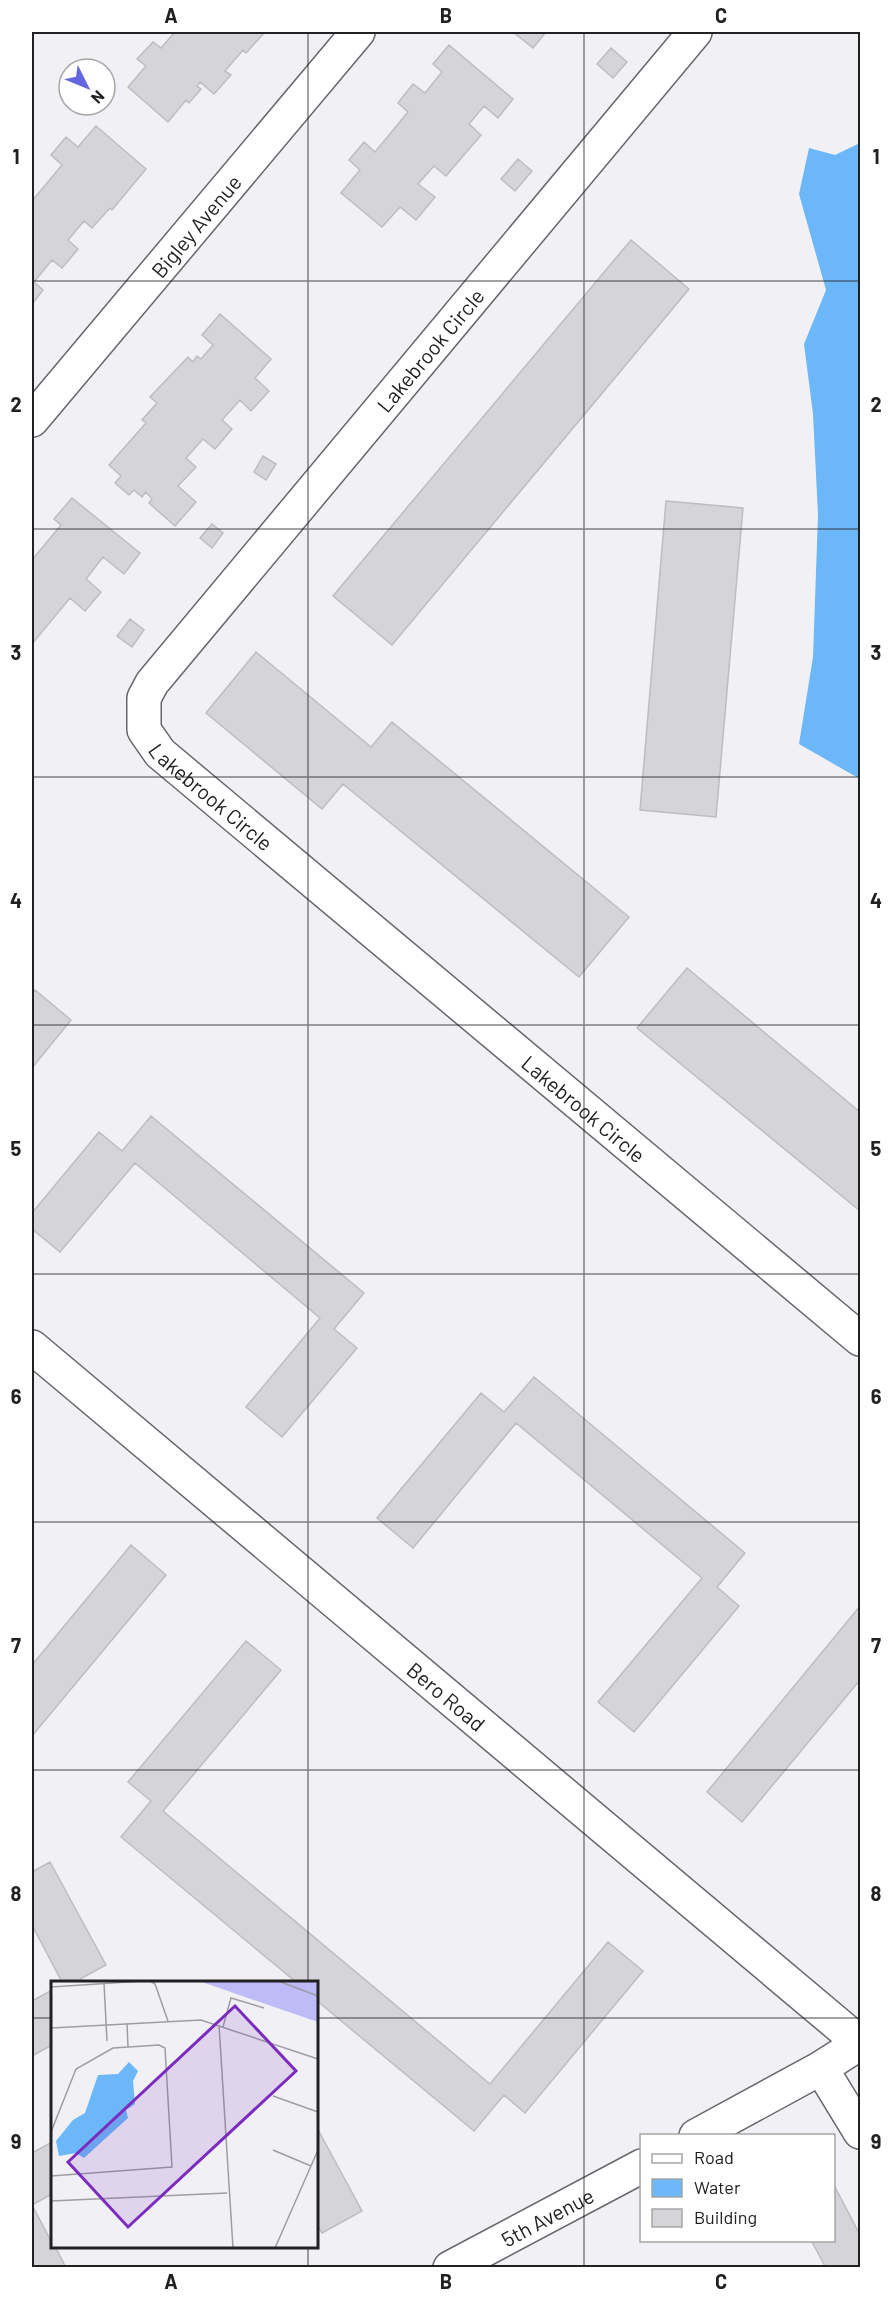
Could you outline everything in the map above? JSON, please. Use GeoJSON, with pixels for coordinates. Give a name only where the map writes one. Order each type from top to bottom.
{"type":"FeatureCollection","features":[{"type":"Feature","properties":{"kind":"street","name":"Bigley Avenue"},"geometry":{"type":"LineString","coordinates":[[32,420],[358,32]]}},
{"type":"Feature","properties":{"kind":"street","name":"Lakebrook Circle"},"geometry":{"type":"LineString","coordinates":[[695,32],[153,683],[144,698],[144,730],[160,753],[861,1339]]}},
{"type":"Feature","properties":{"kind":"street","name":"Bero Road"},"geometry":{"type":"LineString","coordinates":[[32,1347],[861,2043]]}},
{"type":"Feature","properties":{"kind":"street"},"geometry":{"type":"LineString","coordinates":[[700,2134],[821,2068],[861,2043]]}},
{"type":"Feature","properties":{"kind":"street"},"geometry":{"type":"LineString","coordinates":[[821,2068],[861,2132]]}},
{"type":"Feature","properties":{"kind":"street","name":"5th Avenue"},"geometry":{"type":"LineString","coordinates":[[450,2268],[640,2167]]}},
{"type":"Feature","properties":{"kind":"water"},"geometry":{"type":"Polygon","coordinates":[[[860,143],[860,779],[799,744],[813,657],[818,515],[813,414],[804,344],[826,290],[799,194],[809,148],[835,155],[860,143]]]}},
{"type":"Feature","properties":{"kind":"building"},"geometry":{"type":"Polygon","coordinates":[[[175,32],[265,32],[246,53],[243,50],[225,71],[231,75],[214,94],[200,82],[197,86],[201,89],[189,103],[186,100],[168,122],[128,87],[146,66],[137,59],[153,42],[161,48],[175,32]]]}},
{"type":"Feature","properties":{"kind":"building"},"geometry":{"type":"Polygon","coordinates":[[[513,32],[546,32],[533,48],[513,32]]]}},
{"type":"Feature","properties":{"kind":"building"},"geometry":{"type":"Polygon","coordinates":[[[449,45],[513,99],[498,118],[484,106],[469,124],[481,135],[446,176],[434,166],[418,184],[435,197],[416,220],[400,207],[382,227],[341,193],[360,170],[349,160],[364,142],[375,152],[408,112],[398,103],[413,84],[425,93],[442,72],[433,64],[449,45]]]}},
{"type":"Feature","properties":{"kind":"building"},"geometry":{"type":"Polygon","coordinates":[[[611,48],[627,62],[613,78],[597,64],[611,48]]]}},
{"type":"Feature","properties":{"kind":"building"},"geometry":{"type":"Polygon","coordinates":[[[96,126],[146,169],[112,210],[110,208],[92,228],[84,221],[68,240],[78,249],[62,268],[52,260],[34,282],[43,290],[32,304],[32,201],[62,165],[51,155],[66,137],[78,147],[96,126]]]}},
{"type":"Feature","properties":{"kind":"building"},"geometry":{"type":"Polygon","coordinates":[[[518,159],[532,171],[515,191],[501,179],[518,159]]]}},
{"type":"Feature","properties":{"kind":"building"},"geometry":{"type":"Polygon","coordinates":[[[631,240],[689,289],[392,645],[333,596],[631,240]]]}},
{"type":"Feature","properties":{"kind":"building"},"geometry":{"type":"Polygon","coordinates":[[[220,314],[271,359],[255,378],[269,391],[251,411],[240,400],[222,420],[232,429],[215,449],[203,439],[186,458],[196,467],[178,486],[196,502],[175,526],[149,503],[152,499],[146,492],[142,497],[134,490],[129,495],[115,483],[121,476],[109,465],[146,423],[142,420],[157,403],[150,397],[188,357],[193,362],[197,356],[201,359],[213,345],[202,335],[220,314]]]}},
{"type":"Feature","properties":{"kind":"building"},"geometry":{"type":"Polygon","coordinates":[[[263,456],[276,464],[266,480],[254,472],[263,456]]]}},
{"type":"Feature","properties":{"kind":"building"},"geometry":{"type":"Polygon","coordinates":[[[72,498],[140,553],[124,574],[103,557],[86,579],[101,592],[85,611],[70,598],[32,644],[32,560],[61,525],[54,519],[72,498]]]}},
{"type":"Feature","properties":{"kind":"building"},"geometry":{"type":"Polygon","coordinates":[[[666,501],[743,508],[716,817],[640,810],[666,501]]]}},
{"type":"Feature","properties":{"kind":"building"},"geometry":{"type":"Polygon","coordinates":[[[212,524],[223,533],[212,548],[200,538],[212,524]]]}},
{"type":"Feature","properties":{"kind":"building"},"geometry":{"type":"Polygon","coordinates":[[[130,619],[144,630],[132,647],[117,636],[130,619]]]}},
{"type":"Feature","properties":{"kind":"building"},"geometry":{"type":"Polygon","coordinates":[[[256,652],[371,747],[392,722],[629,917],[579,977],[343,784],[322,809],[206,713],[256,652]]]}},
{"type":"Feature","properties":{"kind":"building"},"geometry":{"type":"Polygon","coordinates":[[[687,968],[860,1112],[860,1211],[637,1028],[687,968]]]}},
{"type":"Feature","properties":{"kind":"building"},"geometry":{"type":"Polygon","coordinates":[[[35,990],[71,1020],[32,1068],[32,994],[35,990]]]}},
{"type":"Feature","properties":{"kind":"building"},"geometry":{"type":"Polygon","coordinates":[[[151,1116],[364,1293],[334,1329],[357,1348],[282,1437],[246,1407],[320,1318],[135,1163],[60,1252],[32,1229],[32,1213],[99,1132],[122,1151],[151,1116]]]}},
{"type":"Feature","properties":{"kind":"building"},"geometry":{"type":"Polygon","coordinates":[[[534,1377],[745,1553],[717,1587],[739,1606],[634,1732],[598,1702],[702,1578],[516,1423],[413,1548],[377,1518],[481,1393],[504,1412],[534,1377]]]}},
{"type":"Feature","properties":{"kind":"building"},"geometry":{"type":"Polygon","coordinates":[[[131,1545],[166,1575],[32,1736],[32,1665],[131,1545]]]}},
{"type":"Feature","properties":{"kind":"building"},"geometry":{"type":"Polygon","coordinates":[[[860,1606],[860,1680],[742,1822],[707,1792],[860,1606]]]}},
{"type":"Feature","properties":{"kind":"building"},"geometry":{"type":"Polygon","coordinates":[[[246,1641],[281,1670],[163,1811],[490,2084],[608,1942],[643,1971],[525,2113],[504,2095],[474,2131],[318,2002],[318,1981],[295,1981],[121,1837],[151,1801],[128,1782],[246,1641]]]}},
{"type":"Feature","properties":{"kind":"building"},"geometry":{"type":"Polygon","coordinates":[[[50,1862],[106,1965],[80,1979],[81,1981],[61,1981],[32,1925],[32,1872],[50,1862]]]}},
{"type":"Feature","properties":{"kind":"building"},"geometry":{"type":"Polygon","coordinates":[[[51,1991],[51,2046],[32,2056],[32,2001],[51,1991]]]}},
{"type":"Feature","properties":{"kind":"building"},"geometry":{"type":"Polygon","coordinates":[[[318,2130],[362,2211],[322,2233],[318,2227],[318,2130]]]}},
{"type":"Feature","properties":{"kind":"building"},"geometry":{"type":"Polygon","coordinates":[[[51,2143],[51,2195],[32,2205],[32,2153],[51,2143]]]}},
{"type":"Feature","properties":{"kind":"building"},"geometry":{"type":"Polygon","coordinates":[[[835,2187],[860,2235],[860,2268],[826,2268],[812,2242],[835,2242],[835,2187]]]}},
{"type":"Feature","properties":{"kind":"building"},"geometry":{"type":"Polygon","coordinates":[[[32,2205],[51,2241],[51,2248],[56,2248],[66,2268],[32,2268],[32,2205]]]}}]}
